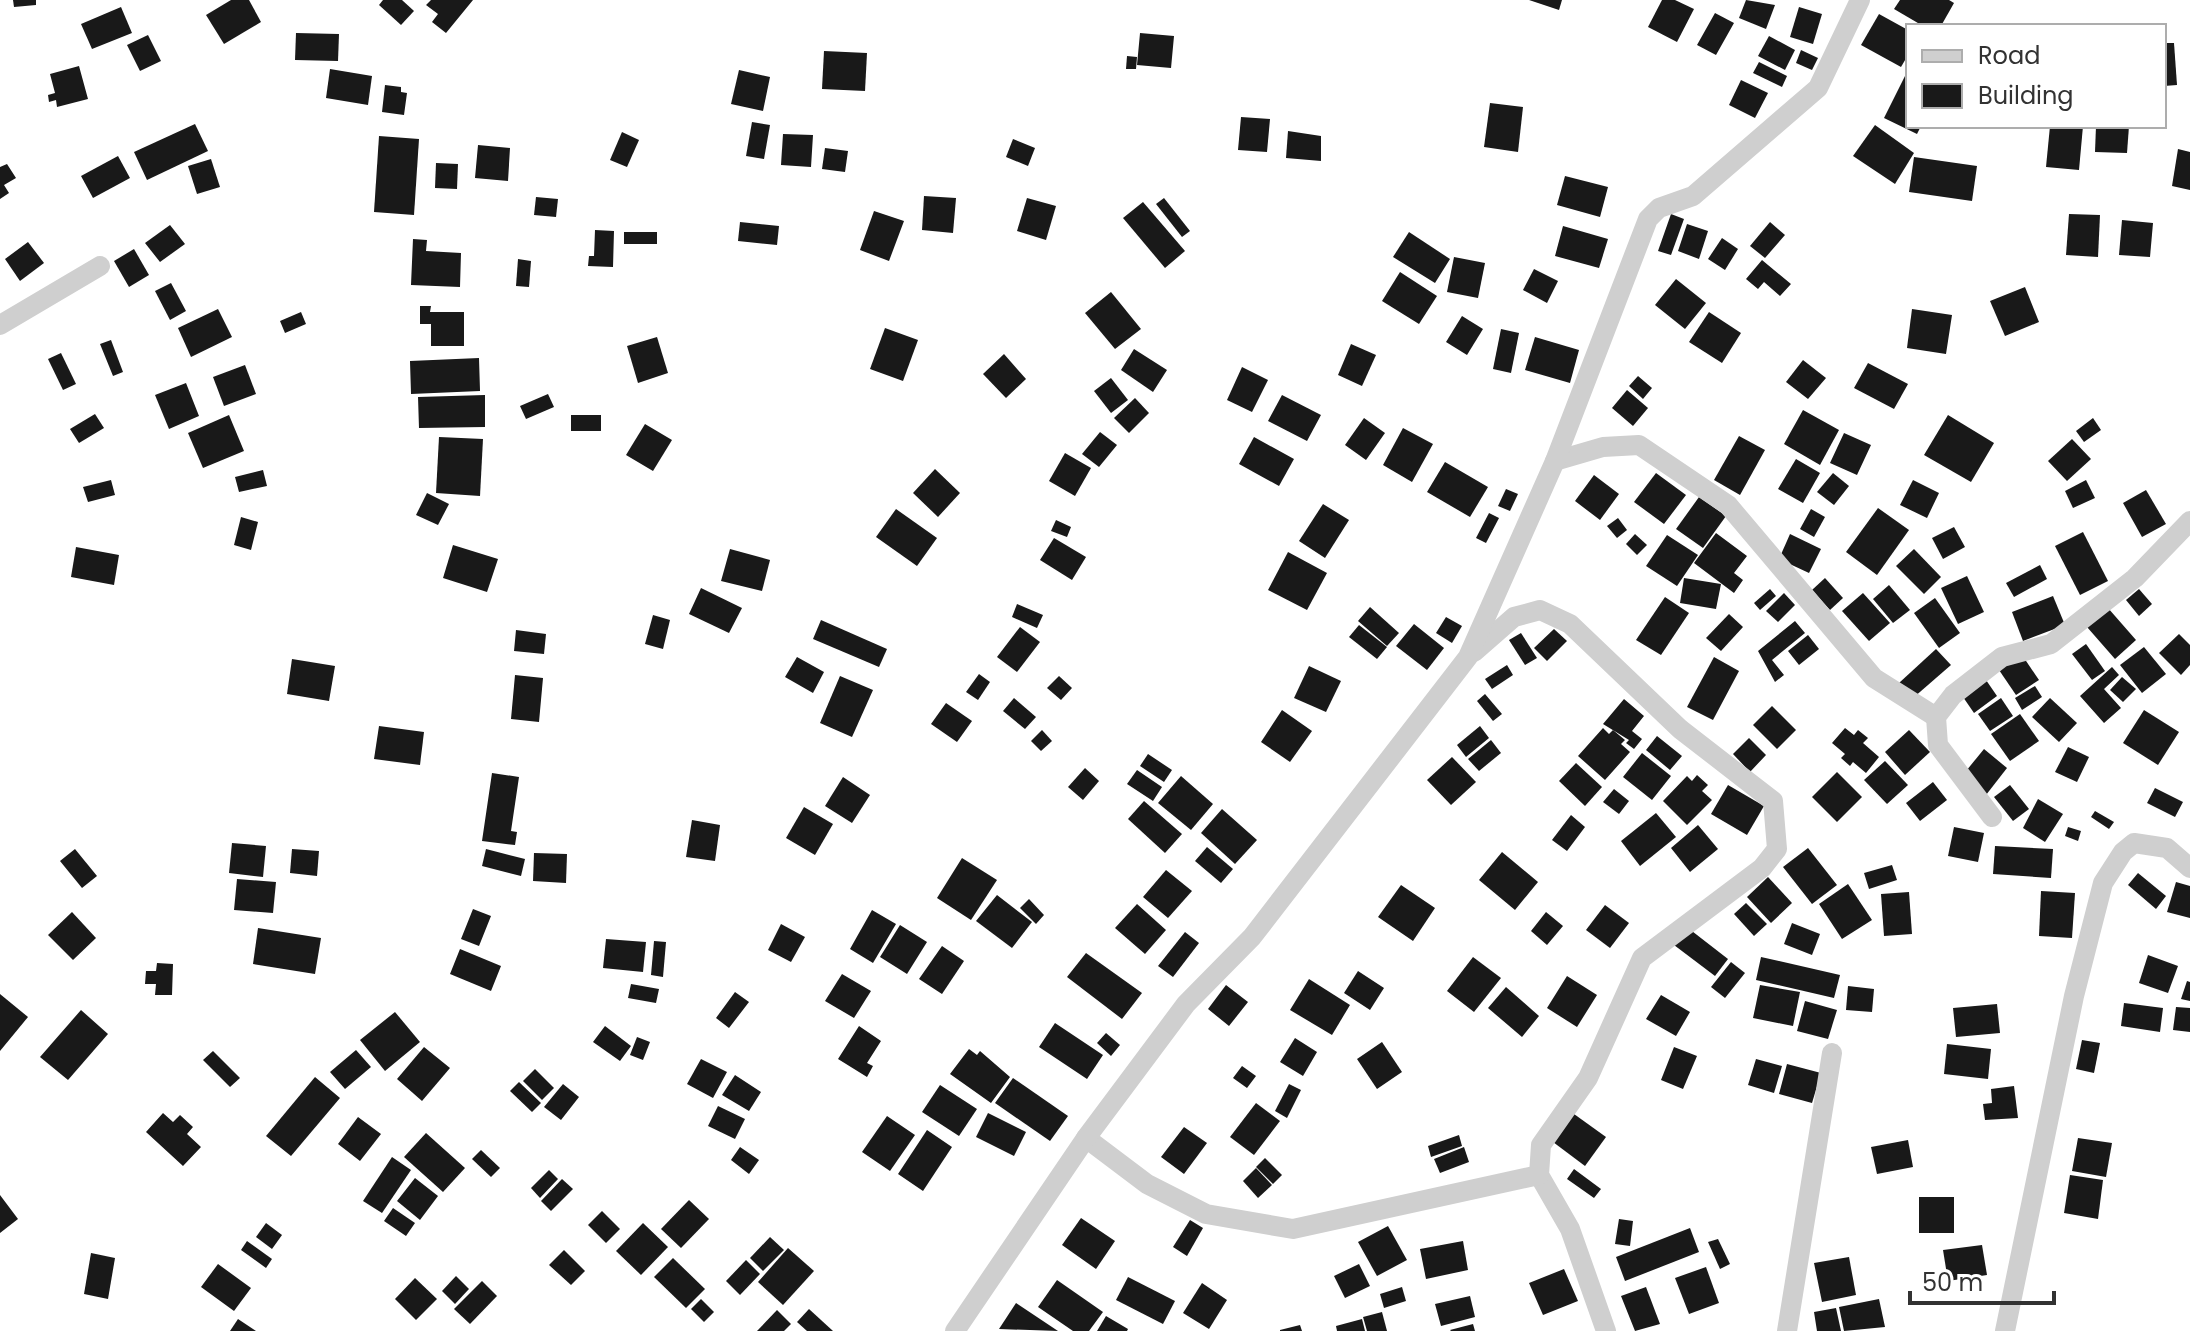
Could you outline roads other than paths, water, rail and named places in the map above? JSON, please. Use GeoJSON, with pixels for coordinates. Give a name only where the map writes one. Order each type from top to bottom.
{"type":"FeatureCollection","features":[{"type":"Feature","properties":{"kind":"street"},"geometry":{"type":"LineString","coordinates":[[1468,657],[1555,461],[1648,219],[1659,208],[1693,196],[1818,88],[1860,0]]}},
{"type":"Feature","properties":{"kind":"street"},"geometry":{"type":"LineString","coordinates":[[0,325],[100,266]]}},
{"type":"Feature","properties":{"kind":"street"},"geometry":{"type":"LineString","coordinates":[[1555,461],[1603,447],[1639,445],[1716,496],[1738,516],[1874,678],[1936,717]]}},
{"type":"Feature","properties":{"kind":"street"},"geometry":{"type":"LineString","coordinates":[[1992,817],[1938,745],[1936,717],[1953,695],[2002,657],[2051,644],[2135,578],[2190,521]]}},
{"type":"Feature","properties":{"kind":"street"},"geometry":{"type":"LineString","coordinates":[[955,1331],[1086,1138],[1186,1004],[1252,937],[1468,657],[1514,617],[1540,610],[1570,624],[1680,729],[1773,801],[1777,849],[1762,868],[1642,958],[1588,1078],[1541,1145],[1539,1175],[1570,1229],[1600,1305],[1606,1331]]}},
{"type":"Feature","properties":{"kind":"street"},"geometry":{"type":"LineString","coordinates":[[2005,1331],[2067,1027],[2103,883],[2123,852],[2134,843],[2167,848],[2190,868]]}},
{"type":"Feature","properties":{"kind":"street"},"geometry":{"type":"LineString","coordinates":[[1787,1331],[1832,1053]]}},
{"type":"Feature","properties":{"kind":"street"},"geometry":{"type":"LineString","coordinates":[[1086,1138],[1147,1184],[1206,1214],[1293,1229],[1539,1175]]}}]}
